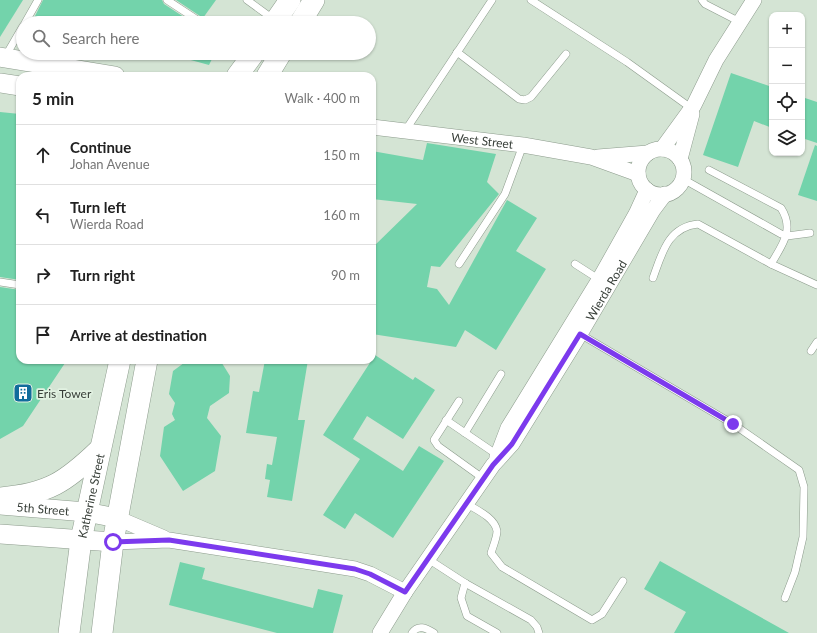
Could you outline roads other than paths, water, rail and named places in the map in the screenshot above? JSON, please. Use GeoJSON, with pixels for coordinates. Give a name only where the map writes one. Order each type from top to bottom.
{"type":"FeatureCollection","features":[{"type":"Feature","properties":{"kind":"main road"},"geometry":{"type":"LineString","coordinates":[[272,15],[290,0]]}},
{"type":"Feature","properties":{"kind":"main road"},"geometry":{"type":"LineString","coordinates":[[304,16],[314,0]]}},
{"type":"Feature","properties":{"kind":"main road"},"geometry":{"type":"LineString","coordinates":[[233,72],[240,60]]}},
{"type":"Feature","properties":{"kind":"main road"},"geometry":{"type":"LineString","coordinates":[[240,72],[249,60]]}},
{"type":"Feature","properties":{"kind":"main road"},"geometry":{"type":"LineString","coordinates":[[269,72],[277,60]]}},
{"type":"Feature","properties":{"kind":"main road","name":"Katherine Street"},"geometry":{"type":"LineString","coordinates":[[69,633],[86,512],[119,364]]}},
{"type":"Feature","properties":{"kind":"main road"},"geometry":{"type":"LineString","coordinates":[[102,633],[113,542],[146,364]]}},
{"type":"Feature","properties":{"kind":"main road"},"geometry":{"type":"LineString","coordinates":[[0,498],[38,493],[61,482],[81,468],[100,450]]}},
{"type":"Feature","properties":{"kind":"street"},"geometry":{"type":"LineString","coordinates":[[680,159],[693,107],[716,60],[754,0]]}},
{"type":"Feature","properties":{"kind":"street"},"geometry":{"type":"LineString","coordinates":[[3,57],[16,59]]}},
{"type":"Feature","properties":{"kind":"street"},"geometry":{"type":"LineString","coordinates":[[21,60],[91,72]]}},
{"type":"Feature","properties":{"kind":"street"},"geometry":{"type":"LineString","coordinates":[[0,83],[16,85]]}},
{"type":"Feature","properties":{"kind":"street"},"geometry":{"type":"LineString","coordinates":[[655,151],[669,150],[680,159],[683,165],[682,179],[679,186],[665,194],[658,194],[647,190],[643,185],[638,174],[641,160],[655,151],[693,107]]}},
{"type":"Feature","properties":{"kind":"street","name":"West Street"},"geometry":{"type":"LineString","coordinates":[[376,128],[524,145],[591,157],[638,174]]}},
{"type":"Feature","properties":{"kind":"street","name":"West Street"},"geometry":{"type":"LineString","coordinates":[[591,157],[655,151]]}},
{"type":"Feature","properties":{"kind":"street","name":"Wierda Road"},"geometry":{"type":"LineString","coordinates":[[603,283],[647,190]]}},
{"type":"Feature","properties":{"kind":"street","name":"Wierda Road"},"geometry":{"type":"LineString","coordinates":[[380,633],[405,592],[497,459],[508,428],[540,388],[603,283],[665,194]]}},
{"type":"Feature","properties":{"kind":"street","name":"5th Street"},"geometry":{"type":"LineString","coordinates":[[0,505],[86,512],[117,518]]}},
{"type":"Feature","properties":{"kind":"street"},"geometry":{"type":"LineString","coordinates":[[117,518],[169,540]]}},
{"type":"Feature","properties":{"kind":"street"},"geometry":{"type":"LineString","coordinates":[[0,534],[113,542],[169,540],[355,569],[370,574],[405,592]]}},
{"type":"Feature","properties":{"kind":"lane"},"geometry":{"type":"LineString","coordinates":[[29,16],[38,0]]}},
{"type":"Feature","properties":{"kind":"lane"},"geometry":{"type":"LineString","coordinates":[[167,0],[191,16]]}},
{"type":"Feature","properties":{"kind":"lane"},"geometry":{"type":"LineString","coordinates":[[246,0],[272,15]]}},
{"type":"Feature","properties":{"kind":"lane"},"geometry":{"type":"LineString","coordinates":[[404,131],[492,0]]}},
{"type":"Feature","properties":{"kind":"lane"},"geometry":{"type":"LineString","coordinates":[[531,0],[693,107]]}},
{"type":"Feature","properties":{"kind":"lane"},"geometry":{"type":"LineString","coordinates":[[702,0],[706,4],[740,22]]}},
{"type":"Feature","properties":{"kind":"lane"},"geometry":{"type":"LineString","coordinates":[[3,57],[16,37]]}},
{"type":"Feature","properties":{"kind":"lane"},"geometry":{"type":"LineString","coordinates":[[457,52],[519,98],[525,100],[531,97],[566,54]]}},
{"type":"Feature","properties":{"kind":"lane"},"geometry":{"type":"LineString","coordinates":[[458,264],[505,194],[524,145]]}},
{"type":"Feature","properties":{"kind":"lane"},"geometry":{"type":"LineString","coordinates":[[709,170],[781,208],[786,216],[787,236],[770,264]]}},
{"type":"Feature","properties":{"kind":"lane"},"geometry":{"type":"LineString","coordinates":[[682,179],[787,236],[810,233]]}},
{"type":"Feature","properties":{"kind":"lane"},"geometry":{"type":"LineString","coordinates":[[654,278],[665,244],[675,233],[690,225],[698,224],[708,228],[770,264],[817,285]]}},
{"type":"Feature","properties":{"kind":"lane"},"geometry":{"type":"LineString","coordinates":[[575,264],[603,283]]}},
{"type":"Feature","properties":{"kind":"lane"},"geometry":{"type":"LineString","coordinates":[[0,282],[16,284]]}},
{"type":"Feature","properties":{"kind":"lane"},"geometry":{"type":"LineString","coordinates":[[574,331],[733,424],[799,470],[804,487],[803,537],[795,572],[785,598]]}},
{"type":"Feature","properties":{"kind":"lane"},"geometry":{"type":"LineString","coordinates":[[811,351],[817,342]]}},
{"type":"Feature","properties":{"kind":"lane"},"geometry":{"type":"LineString","coordinates":[[465,433],[501,374]]}},
{"type":"Feature","properties":{"kind":"lane"},"geometry":{"type":"LineString","coordinates":[[459,400],[435,437],[435,442],[484,479]]}},
{"type":"Feature","properties":{"kind":"lane"},"geometry":{"type":"LineString","coordinates":[[446,420],[465,433],[497,459]]}},
{"type":"Feature","properties":{"kind":"lane"},"geometry":{"type":"LineString","coordinates":[[467,504],[494,524],[497,532],[491,553],[502,567],[592,620],[602,614],[623,581]]}},
{"type":"Feature","properties":{"kind":"lane"},"geometry":{"type":"LineString","coordinates":[[428,559],[465,583],[531,620],[537,627],[539,633]]}},
{"type":"Feature","properties":{"kind":"lane"},"geometry":{"type":"LineString","coordinates":[[465,583],[461,598],[467,616],[497,633]]}},
{"type":"Feature","properties":{"kind":"lane"},"geometry":{"type":"LineString","coordinates":[[412,633],[418,628],[422,627],[434,633]]}},
{"type":"Feature","properties":{"kind":"place","name":"Eris Tower"},"geometry":{"type":"Point","coordinates":[23,393]}}]}
